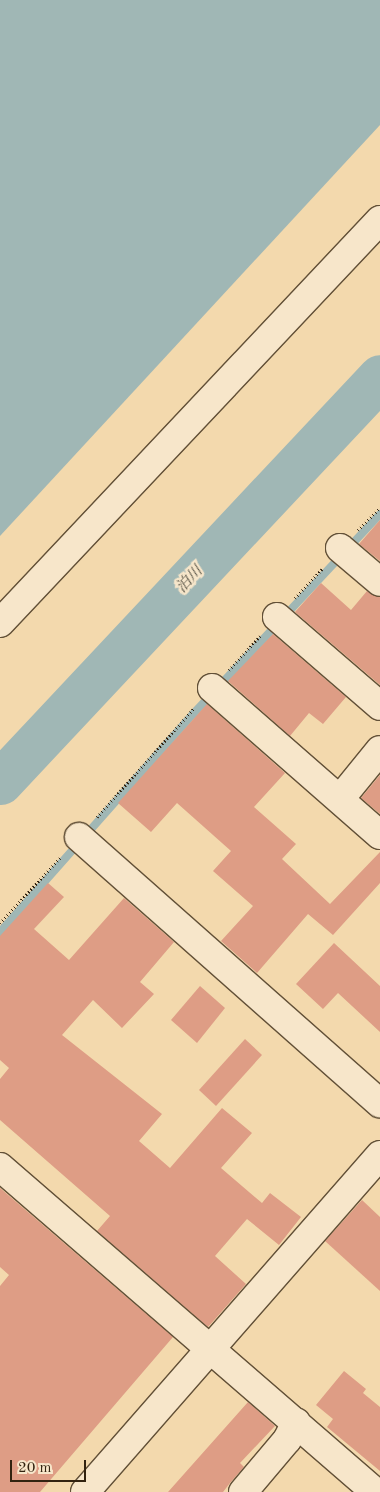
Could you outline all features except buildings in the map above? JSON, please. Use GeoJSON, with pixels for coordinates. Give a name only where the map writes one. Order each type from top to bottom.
{"type":"FeatureCollection","features":[{"type":"Feature","properties":{"kind":"street"},"geometry":{"type":"LineString","coordinates":[[0,623],[380,220]]}},
{"type":"Feature","properties":{"kind":"street"},"geometry":{"type":"LineString","coordinates":[[340,548],[380,582]]}},
{"type":"Feature","properties":{"kind":"street"},"geometry":{"type":"LineString","coordinates":[[277,617],[380,706]]}},
{"type":"Feature","properties":{"kind":"street"},"geometry":{"type":"LineString","coordinates":[[212,688],[380,835]]}},
{"type":"Feature","properties":{"kind":"street"},"geometry":{"type":"LineString","coordinates":[[340,799],[380,750]]}},
{"type":"Feature","properties":{"kind":"street"},"geometry":{"type":"LineString","coordinates":[[79,837],[380,1103]]}},
{"type":"Feature","properties":{"kind":"street"},"geometry":{"type":"LineString","coordinates":[[85,1492],[207,1349],[380,1155]]}},
{"type":"Feature","properties":{"kind":"street"},"geometry":{"type":"LineString","coordinates":[[0,1167],[207,1349],[222,1357],[375,1492]]}},
{"type":"Feature","properties":{"kind":"street"},"geometry":{"type":"LineString","coordinates":[[243,1492],[287,1440],[296,1422]]}},
{"type":"Feature","properties":{"kind":"path"},"geometry":{"type":"LineString","coordinates":[[0,923],[340,548],[380,508]]}},
{"type":"Feature","properties":{"kind":"water"},"geometry":{"type":"Polygon","coordinates":[[[0,0],[380,0],[380,125],[0,536],[0,0]]]}},
{"type":"Feature","properties":{"kind":"waterway","name":"泊川"},"geometry":{"type":"LineString","coordinates":[[0,782],[380,377]]}},
{"type":"Feature","properties":{"kind":"waterway"},"geometry":{"type":"LineString","coordinates":[[0,932],[193,714],[380,514]]}}]}
